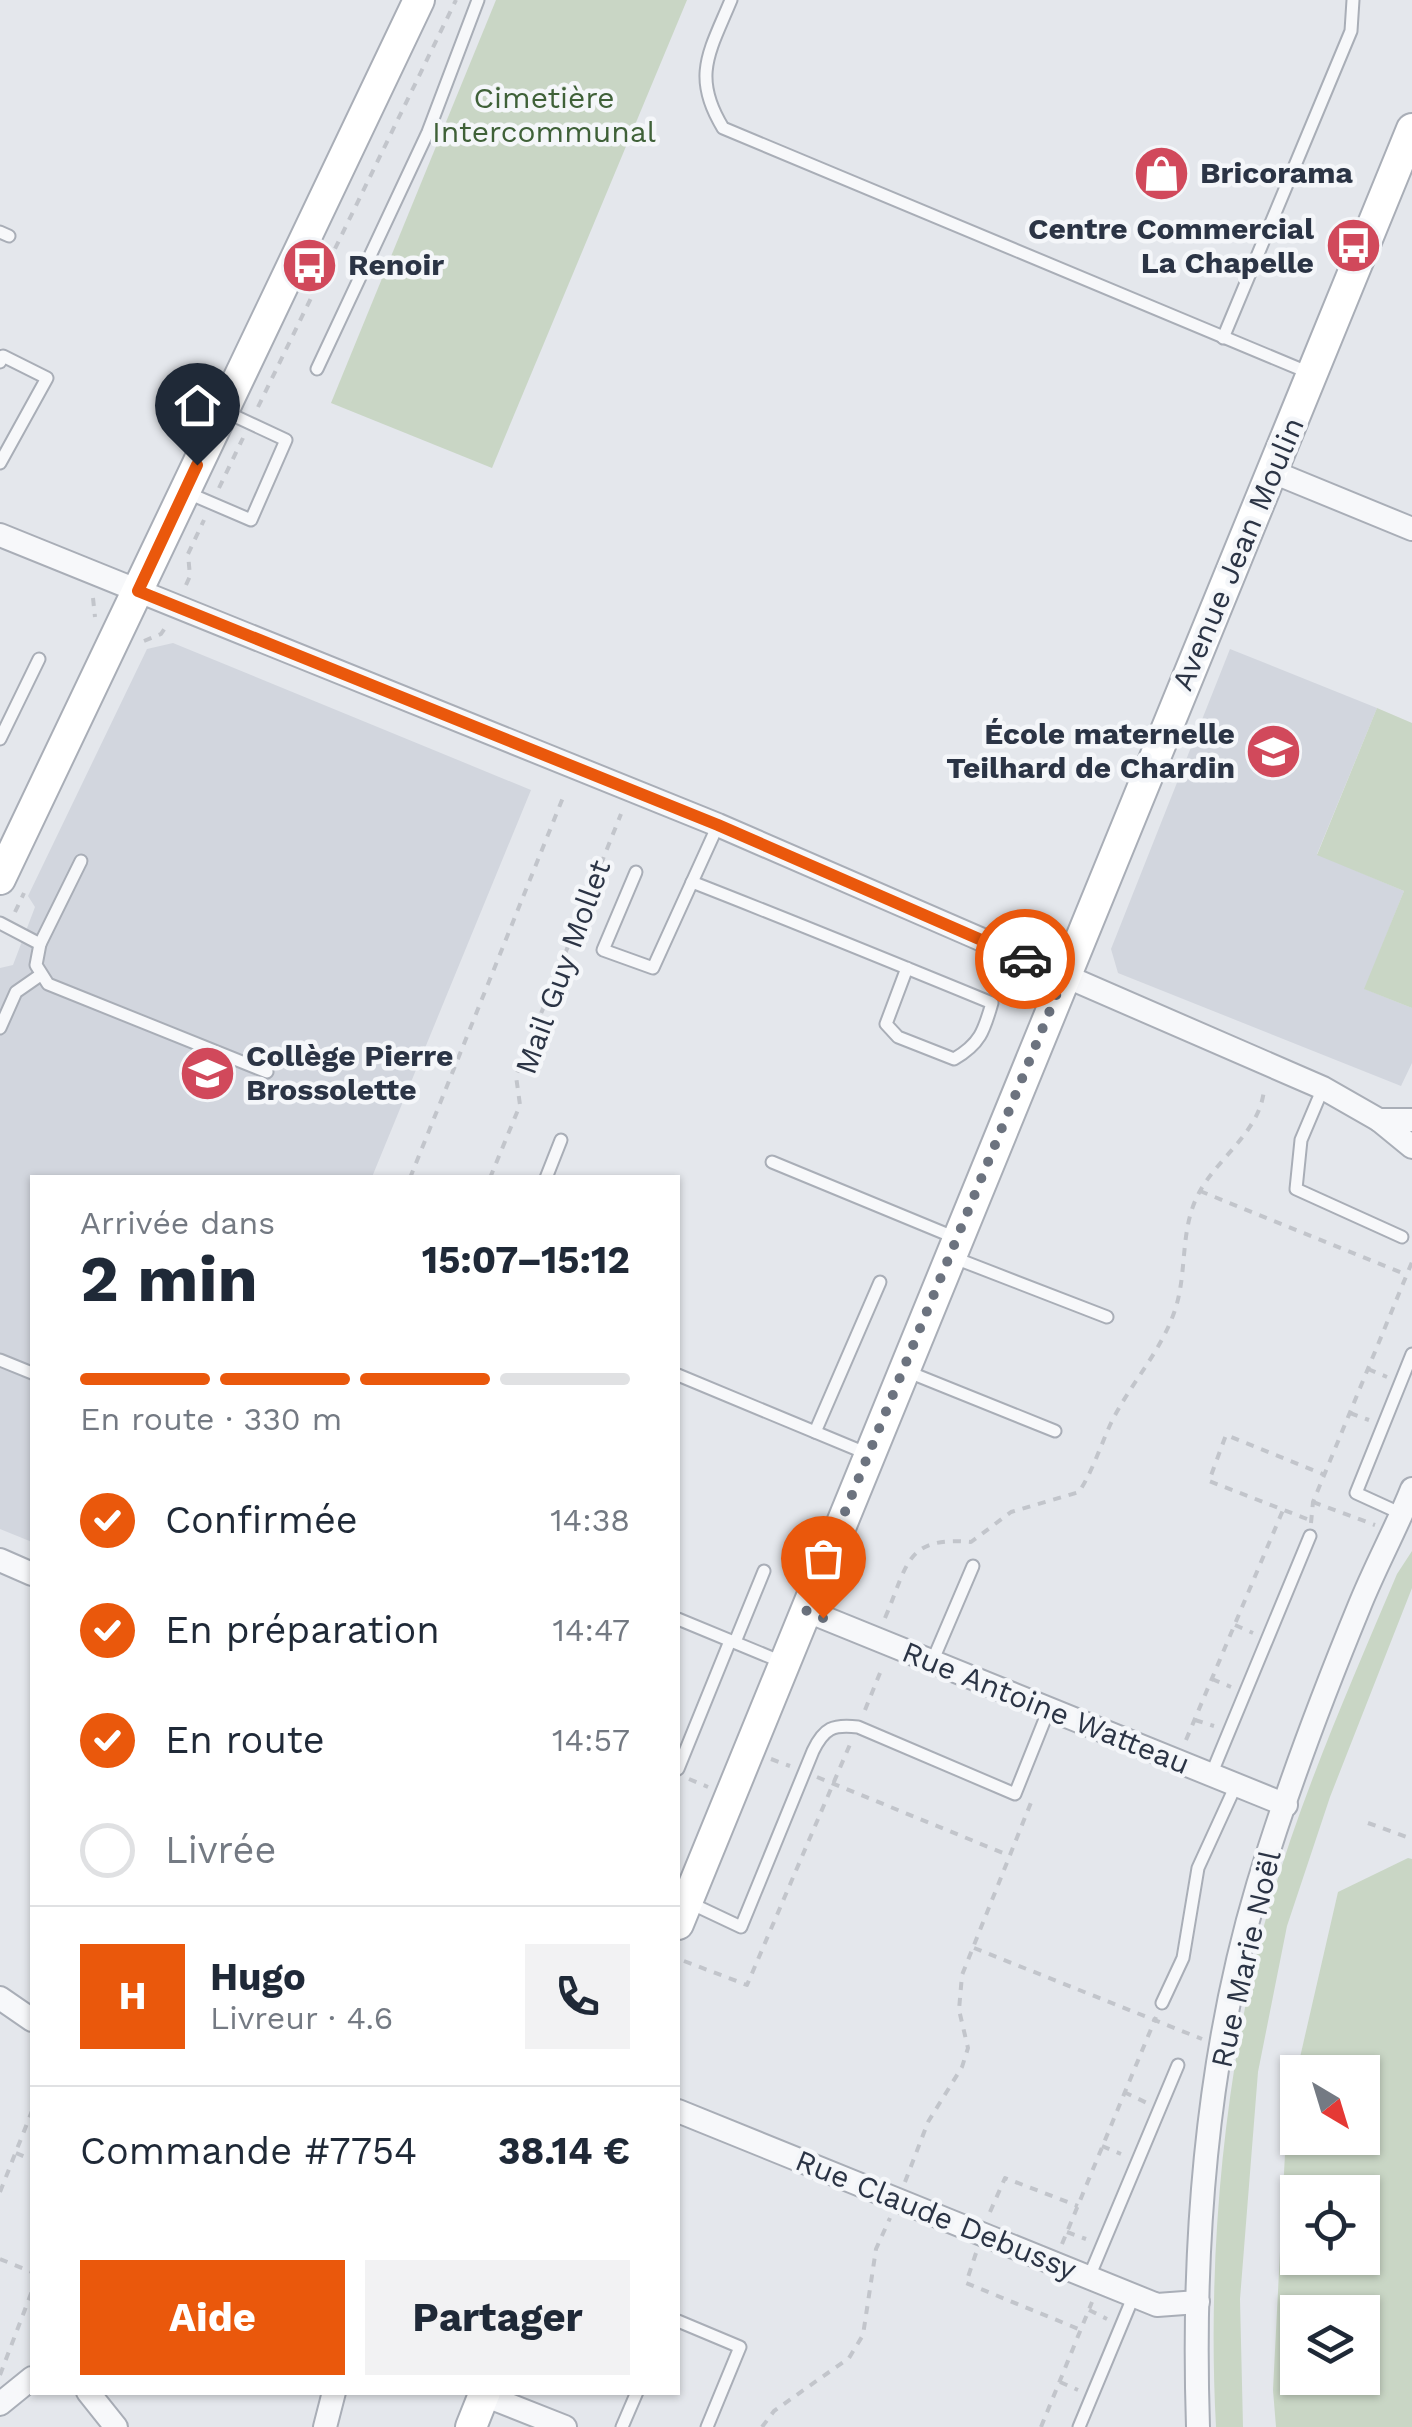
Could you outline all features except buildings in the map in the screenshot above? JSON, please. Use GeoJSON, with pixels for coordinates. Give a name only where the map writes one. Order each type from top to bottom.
{"type":"FeatureCollection","features":[{"type":"Feature","properties":{"kind":"street"},"geometry":{"type":"LineString","coordinates":[[15,879],[138,591],[198,498],[419,0]]}},
{"type":"Feature","properties":{"kind":"street","name":"Avenue Jean Moulin"},"geometry":{"type":"LineString","coordinates":[[680,1907],[786,1664],[902,1369],[1412,129]]}},
{"type":"Feature","properties":{"kind":"street"},"geometry":{"type":"LineString","coordinates":[[1273,472],[1412,529]]}},
{"type":"Feature","properties":{"kind":"street"},"geometry":{"type":"LineString","coordinates":[[0,534],[718,825],[1323,1088],[1378,1120],[1412,1147]]}},
{"type":"Feature","properties":{"kind":"street"},"geometry":{"type":"LineString","coordinates":[[1378,1120],[1412,1120]]}},
{"type":"Feature","properties":{"kind":"street","name":"Rue Marie Noël"},"geometry":{"type":"LineString","coordinates":[[1198,2427],[1198,2302],[1205,2157],[1258,1886],[1359,1606],[1412,1489]]}},
{"type":"Feature","properties":{"kind":"street"},"geometry":{"type":"LineString","coordinates":[[0,1560],[30,1573]]}},
{"type":"Feature","properties":{"kind":"street","name":"Rue Antoine Watteau"},"geometry":{"type":"LineString","coordinates":[[805,1610],[1286,1805]]}},
{"type":"Feature","properties":{"kind":"street"},"geometry":{"type":"LineString","coordinates":[[0,1998],[30,2019]]}},
{"type":"Feature","properties":{"kind":"street","name":"Rue Claude Debussy"},"geometry":{"type":"LineString","coordinates":[[680,2111],[1092,2285],[1157,2305],[1198,2302]]}},
{"type":"Feature","properties":{"kind":"street"},"geometry":{"type":"LineString","coordinates":[[0,2404],[30,2380]]}},
{"type":"Feature","properties":{"kind":"street"},"geometry":{"type":"LineString","coordinates":[[90,2395],[116,2427]]}},
{"type":"Feature","properties":{"kind":"street"},"geometry":{"type":"LineString","coordinates":[[325,2427],[333,2395]]}},
{"type":"Feature","properties":{"kind":"street"},"geometry":{"type":"LineString","coordinates":[[471,2427],[485,2395]]}},
{"type":"Feature","properties":{"kind":"street"},"geometry":{"type":"LineString","coordinates":[[487,2395],[534,2421],[566,2427]]}},
{"type":"Feature","properties":{"kind":"lane"},"geometry":{"type":"LineString","coordinates":[[317,369],[428,132],[478,0]]}},
{"type":"Feature","properties":{"kind":"lane"},"geometry":{"type":"LineString","coordinates":[[731,0],[705,64],[704,86],[723,128],[1313,375]]}},
{"type":"Feature","properties":{"kind":"lane"},"geometry":{"type":"LineString","coordinates":[[1223,338],[1351,31],[1353,0]]}},
{"type":"Feature","properties":{"kind":"lane"},"geometry":{"type":"LineString","coordinates":[[0,362],[4,356],[47,378],[0,463]]}},
{"type":"Feature","properties":{"kind":"lane"},"geometry":{"type":"LineString","coordinates":[[198,498],[250,520],[286,440],[236,417]]}},
{"type":"Feature","properties":{"kind":"lane"},"geometry":{"type":"LineString","coordinates":[[0,739],[40,658]]}},
{"type":"Feature","properties":{"kind":"lane"},"geometry":{"type":"LineString","coordinates":[[636,872],[603,950],[653,968],[718,825]]}},
{"type":"Feature","properties":{"kind":"lane"},"geometry":{"type":"LineString","coordinates":[[38,976],[40,944],[81,861]]}},
{"type":"Feature","properties":{"kind":"lane"},"geometry":{"type":"LineString","coordinates":[[692,882],[907,968],[992,1003],[983,1037],[968,1051],[954,1059],[898,1038],[886,1024],[907,968]]}},
{"type":"Feature","properties":{"kind":"lane"},"geometry":{"type":"LineString","coordinates":[[4,925],[40,944]]}},
{"type":"Feature","properties":{"kind":"lane"},"geometry":{"type":"LineString","coordinates":[[0,1028],[16,992],[38,976]]}},
{"type":"Feature","properties":{"kind":"lane"},"geometry":{"type":"LineString","coordinates":[[38,976],[48,984],[267,1072]]}},
{"type":"Feature","properties":{"kind":"lane"},"geometry":{"type":"LineString","coordinates":[[1323,1088],[1301,1140],[1296,1190],[1402,1237]]}},
{"type":"Feature","properties":{"kind":"lane"},"geometry":{"type":"LineString","coordinates":[[547,1175],[562,1140]]}},
{"type":"Feature","properties":{"kind":"lane"},"geometry":{"type":"LineString","coordinates":[[772,1162],[1106,1316]]}},
{"type":"Feature","properties":{"kind":"lane"},"geometry":{"type":"LineString","coordinates":[[816,1432],[880,1282]]}},
{"type":"Feature","properties":{"kind":"lane"},"geometry":{"type":"LineString","coordinates":[[1402,1514],[1356,1493],[1412,1354]]}},
{"type":"Feature","properties":{"kind":"lane"},"geometry":{"type":"LineString","coordinates":[[0,1360],[30,1372]]}},
{"type":"Feature","properties":{"kind":"lane"},"geometry":{"type":"LineString","coordinates":[[902,1369],[1055,1431]]}},
{"type":"Feature","properties":{"kind":"lane"},"geometry":{"type":"LineString","coordinates":[[680,1375],[868,1454]]}},
{"type":"Feature","properties":{"kind":"lane"},"geometry":{"type":"LineString","coordinates":[[1210,1774],[1310,1536]]}},
{"type":"Feature","properties":{"kind":"lane"},"geometry":{"type":"LineString","coordinates":[[932,1662],[973,1566]]}},
{"type":"Feature","properties":{"kind":"lane"},"geometry":{"type":"LineString","coordinates":[[680,1767],[764,1570]]}},
{"type":"Feature","properties":{"kind":"lane"},"geometry":{"type":"LineString","coordinates":[[680,1620],[786,1664]]}},
{"type":"Feature","properties":{"kind":"lane"},"geometry":{"type":"LineString","coordinates":[[680,1907],[741,1928],[821,1734],[836,1725],[858,1727],[1015,1794],[1049,1709]]}},
{"type":"Feature","properties":{"kind":"lane","name":"Rue Marie Noël"},"geometry":{"type":"LineString","coordinates":[[1162,2003],[1182,1958],[1198,1868],[1236,1785]]}},
{"type":"Feature","properties":{"kind":"lane","name":"Rue Marie Noël"},"geometry":{"type":"LineString","coordinates":[[1092,2285],[1102,2246],[1178,2065]]}},
{"type":"Feature","properties":{"kind":"lane"},"geometry":{"type":"LineString","coordinates":[[1079,2427],[1134,2295]]}},
{"type":"Feature","properties":{"kind":"lane"},"geometry":{"type":"LineString","coordinates":[[680,2322],[740,2347],[707,2427]]}},
{"type":"Feature","properties":{"kind":"lane"},"geometry":{"type":"LineString","coordinates":[[622,2427],[636,2395]]}},
{"type":"Feature","properties":{"kind":"path"},"geometry":{"type":"LineString","coordinates":[[136,656],[145,638],[162,634],[177,607],[190,576],[188,554],[198,498],[236,417],[456,0]]}},
{"type":"Feature","properties":{"kind":"path","name":"Mail Guy Mollet"},"geometry":{"type":"LineString","coordinates":[[411,1175],[564,795]]}},
{"type":"Feature","properties":{"kind":"path","name":"Mail Guy Mollet"},"geometry":{"type":"LineString","coordinates":[[491,1175],[520,1106],[516,1076],[621,814]]}},
{"type":"Feature","properties":{"kind":"path"},"geometry":{"type":"LineString","coordinates":[[4,925],[15,879]]}},
{"type":"Feature","properties":{"kind":"path"},"geometry":{"type":"LineString","coordinates":[[876,1639],[909,1562],[922,1546],[941,1540],[971,1542],[1011,1512],[1079,1492],[1096,1466],[1112,1422],[1149,1364],[1176,1307],[1184,1236],[1200,1191],[1252,1124],[1264,1098],[1266,1064]]}},
{"type":"Feature","properties":{"kind":"path"},"geometry":{"type":"LineString","coordinates":[[1200,1191],[1407,1275]]}},
{"type":"Feature","properties":{"kind":"path"},"geometry":{"type":"LineString","coordinates":[[1310,1536],[1313,1502],[1412,1262]]}},
{"type":"Feature","properties":{"kind":"path"},"geometry":{"type":"LineString","coordinates":[[1401,1288],[1412,1293]]}},
{"type":"Feature","properties":{"kind":"path"},"geometry":{"type":"LineString","coordinates":[[1311,1521],[1209,1481],[1226,1435],[1324,1475]]}},
{"type":"Feature","properties":{"kind":"path"},"geometry":{"type":"LineString","coordinates":[[1313,1502],[1380,1527]]}},
{"type":"Feature","properties":{"kind":"path"},"geometry":{"type":"LineString","coordinates":[[1183,1748],[1283,1510]]}},
{"type":"Feature","properties":{"kind":"path"},"geometry":{"type":"LineString","coordinates":[[684,1960],[747,1986],[882,1668]]}},
{"type":"Feature","properties":{"kind":"path"},"geometry":{"type":"LineString","coordinates":[[767,1757],[1010,1856]]}},
{"type":"Feature","properties":{"kind":"path"},"geometry":{"type":"LineString","coordinates":[[680,1773],[713,1788]]}},
{"type":"Feature","properties":{"kind":"path"},"geometry":{"type":"LineString","coordinates":[[762,2427],[774,2412],[849,2358],[863,2335],[876,2250],[928,2122],[962,2067],[968,2048],[959,2010],[962,1975],[1035,1792]]}},
{"type":"Feature","properties":{"kind":"path"},"geometry":{"type":"LineString","coordinates":[[1368,1823],[1412,1840]]}},
{"type":"Feature","properties":{"kind":"path"},"geometry":{"type":"LineString","coordinates":[[973,1948],[1211,2043]]}},
{"type":"Feature","properties":{"kind":"path"},"geometry":{"type":"LineString","coordinates":[[1058,2253],[1162,2003]]}},
{"type":"Feature","properties":{"kind":"path"},"geometry":{"type":"LineString","coordinates":[[1124,2092],[1160,2108]]}},
{"type":"Feature","properties":{"kind":"path"},"geometry":{"type":"LineString","coordinates":[[0,2192],[30,2116]]}},
{"type":"Feature","properties":{"kind":"path"},"geometry":{"type":"LineString","coordinates":[[1102,2146],[1138,2161]]}},
{"type":"Feature","properties":{"kind":"path"},"geometry":{"type":"LineString","coordinates":[[16,2153],[30,2159]]}},
{"type":"Feature","properties":{"kind":"path"},"geometry":{"type":"LineString","coordinates":[[984,2224],[1005,2178],[1078,2206]]}},
{"type":"Feature","properties":{"kind":"path"},"geometry":{"type":"LineString","coordinates":[[1067,2232],[1102,2246]]}},
{"type":"Feature","properties":{"kind":"path"},"geometry":{"type":"LineString","coordinates":[[978,2248],[966,2283],[1081,2330]]}},
{"type":"Feature","properties":{"kind":"path"},"geometry":{"type":"LineString","coordinates":[[0,2258],[30,2271]]}},
{"type":"Feature","properties":{"kind":"path"},"geometry":{"type":"LineString","coordinates":[[1041,2427],[1081,2330],[1092,2285]]}},
{"type":"Feature","properties":{"kind":"path"},"geometry":{"type":"LineString","coordinates":[[0,2375],[30,2295]]}},
{"type":"Feature","properties":{"kind":"shaded area","name":"Collège Pierre Brossolette"},"geometry":{"type":"Polygon","coordinates":[[[173,643],[531,790],[373,1175],[30,1175],[30,1541],[0,1529],[0,968],[13,965],[35,907],[28,896],[147,649],[173,643]]]}},
{"type":"Feature","properties":{"kind":"shaded area"},"geometry":{"type":"Polygon","coordinates":[[[1230,649],[1377,708],[1317,854],[1404,891],[1365,989],[1412,1008],[1412,1063],[1401,1086],[1118,973],[1111,949],[1230,649]]]}},
{"type":"Feature","properties":{"kind":"green space","name":"Cimetière Intercommunal"},"geometry":{"type":"Polygon","coordinates":[[[496,0],[687,0],[492,468],[331,403],[496,0]]]}},
{"type":"Feature","properties":{"kind":"green space"},"geometry":{"type":"Polygon","coordinates":[[[1377,708],[1412,723],[1412,1008],[1364,989],[1404,891],[1317,855],[1377,708]]]}},
{"type":"Feature","properties":{"kind":"green space"},"geometry":{"type":"Polygon","coordinates":[[[1412,1551],[1412,1588],[1330,1797],[1287,1926],[1258,2072],[1240,2299],[1243,2427],[1216,2427],[1214,2314],[1219,2199],[1232,2085],[1252,1974],[1297,1821],[1355,1672],[1397,1574],[1412,1551]]]}},
{"type":"Feature","properties":{"kind":"green space"},"geometry":{"type":"Polygon","coordinates":[[[1412,1859],[1412,2427],[1276,2427],[1273,2390],[1280,2252],[1280,2275],[1380,2275],[1380,2175],[1284,2175],[1285,2155],[1380,2155],[1380,2055],[1301,2055],[1338,1892],[1412,1859]]]}},
{"type":"Feature","properties":{"kind":"way so far"},"geometry":{"type":"LineString","coordinates":[[823,1618],[805,1610],[1064,976],[1025,959]]}},
{"type":"Feature","properties":{"kind":"place","name":"Bricorama"},"geometry":{"type":"Point","coordinates":[1161,173]}},
{"type":"Feature","properties":{"kind":"place","name":"Centre Commercial La Chapelle"},"geometry":{"type":"Point","coordinates":[1353,246]}},
{"type":"Feature","properties":{"kind":"place","name":"Renoir"},"geometry":{"type":"Point","coordinates":[309,265]}},
{"type":"Feature","properties":{"kind":"place","name":"École maternelle Teilhard de Chardin"},"geometry":{"type":"Point","coordinates":[1274,751]}},
{"type":"Feature","properties":{"kind":"place","name":"Collège Pierre Brossolette"},"geometry":{"type":"Point","coordinates":[207,1073]}},
{"type":"Feature","properties":{"kind":"route"},"geometry":{"type":"LineString","coordinates":[[197,465],[138,591],[718,825],[1025,959]]}}]}
